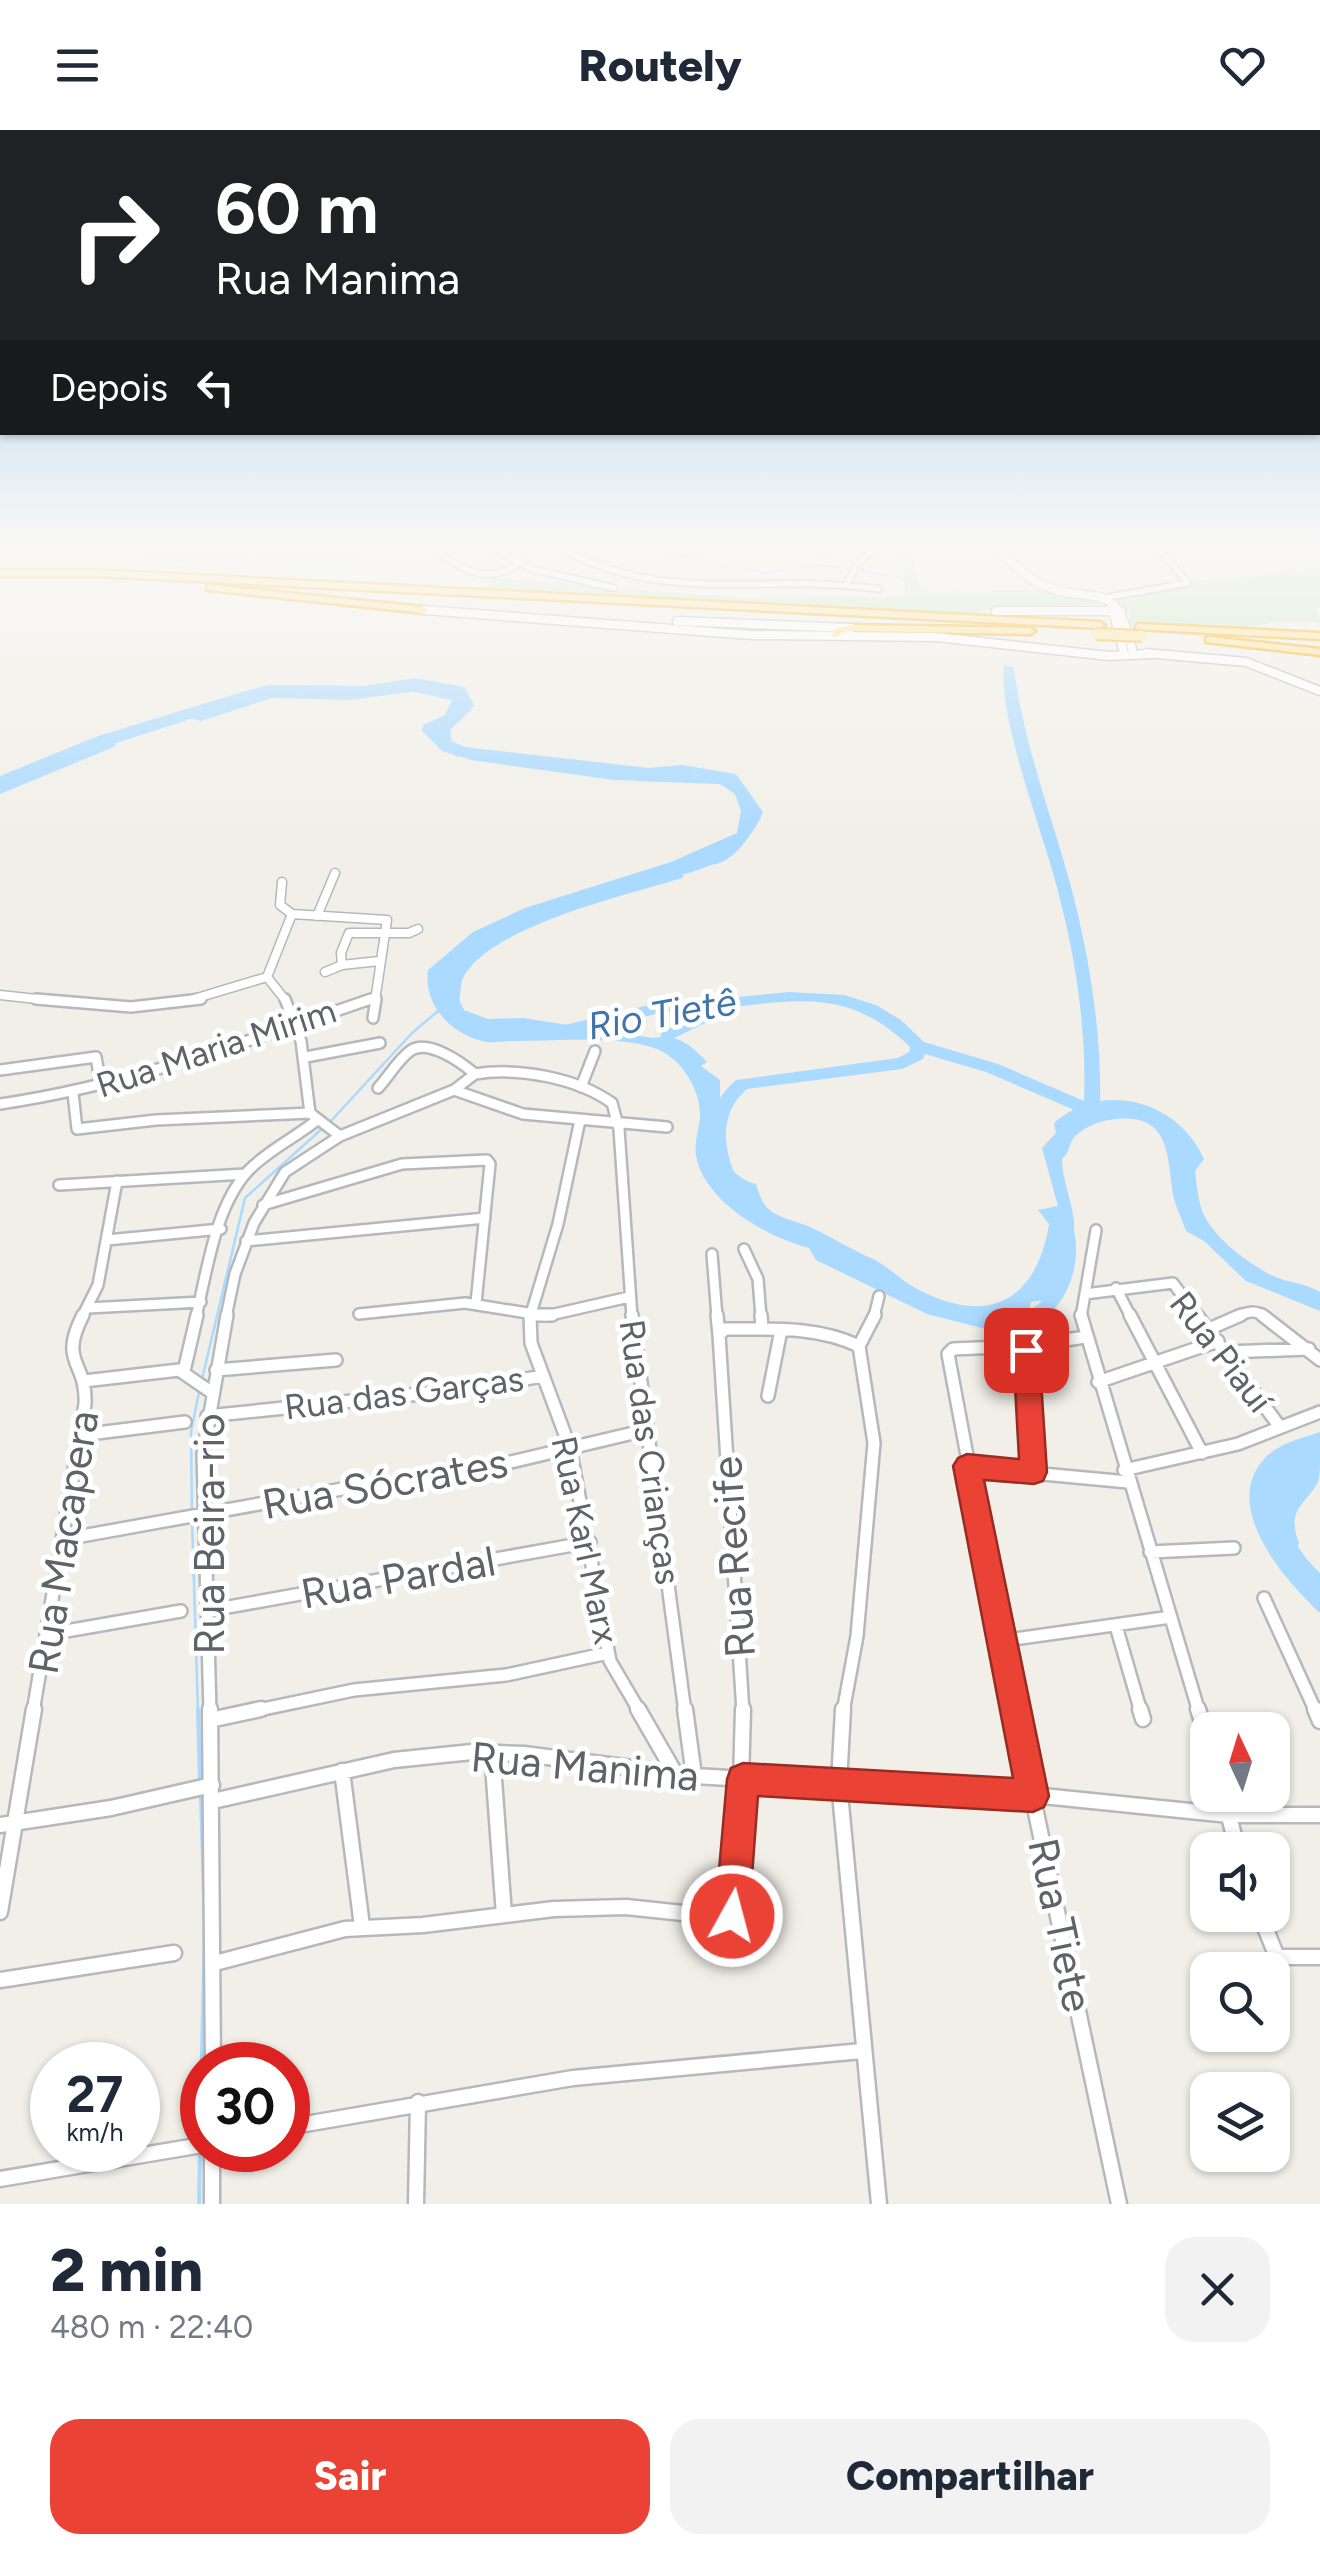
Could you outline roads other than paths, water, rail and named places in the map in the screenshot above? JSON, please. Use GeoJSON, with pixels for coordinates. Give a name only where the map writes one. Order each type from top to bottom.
{"type":"FeatureCollection","features":[{"type":"Feature","properties":{"kind":"highway"},"geometry":{"type":"LineString","coordinates":[[1231,642],[1320,649]]}},
{"type":"Feature","properties":{"kind":"street"},"geometry":{"type":"LineString","coordinates":[[982,642],[1098,654],[1126,652],[1246,662],[1320,691]]}},
{"type":"Feature","properties":{"kind":"street"},"geometry":{"type":"LineString","coordinates":[[1123,642],[1126,652]]}},
{"type":"Feature","properties":{"kind":"street"},"geometry":{"type":"LineString","coordinates":[[318,916],[335,873]]}},
{"type":"Feature","properties":{"kind":"street"},"geometry":{"type":"LineString","coordinates":[[282,882],[280,905],[292,914],[387,920],[372,1018]]}},
{"type":"Feature","properties":{"kind":"street"},"geometry":{"type":"LineString","coordinates":[[0,996],[87,1006],[140,1006],[218,995],[267,977],[292,914]]}},
{"type":"Feature","properties":{"kind":"street"},"geometry":{"type":"LineString","coordinates":[[342,965],[341,953],[349,933],[409,933],[418,929]]}},
{"type":"Feature","properties":{"kind":"street"},"geometry":{"type":"LineString","coordinates":[[325,972],[342,965],[380,961]]}},
{"type":"Feature","properties":{"kind":"street"},"geometry":{"type":"LineString","coordinates":[[267,977],[281,990],[298,1022],[316,1119]]}},
{"type":"Feature","properties":{"kind":"street","name":"Rua Maria Mirim"},"geometry":{"type":"LineString","coordinates":[[0,1104],[73,1093],[192,1062],[373,998]]}},
{"type":"Feature","properties":{"kind":"street"},"geometry":{"type":"LineString","coordinates":[[306,1058],[380,1044]]}},
{"type":"Feature","properties":{"kind":"street"},"geometry":{"type":"LineString","coordinates":[[378,1088],[410,1052],[420,1047],[457,1058],[475,1074]]}},
{"type":"Feature","properties":{"kind":"street"},"geometry":{"type":"LineString","coordinates":[[581,1087],[595,1051]]}},
{"type":"Feature","properties":{"kind":"street"},"geometry":{"type":"LineString","coordinates":[[0,1070],[96,1057],[101,1086]]}},
{"type":"Feature","properties":{"kind":"street"},"geometry":{"type":"LineString","coordinates":[[439,1094],[454,1090],[487,1070],[581,1087],[610,1100],[618,1124]]}},
{"type":"Feature","properties":{"kind":"street"},"geometry":{"type":"LineString","coordinates":[[454,1090],[493,1108],[618,1124],[640,1121],[667,1127]]}},
{"type":"Feature","properties":{"kind":"street"},"geometry":{"type":"LineString","coordinates":[[73,1093],[77,1129],[156,1120],[316,1119],[337,1134]]}},
{"type":"Feature","properties":{"kind":"street","name":"Rua Beira-rio"},"geometry":{"type":"LineString","coordinates":[[213,2042],[213,1800],[209,1786],[202,1514],[208,1390],[216,1370],[235,1274],[264,1205],[285,1172],[337,1134],[439,1094]]}},
{"type":"Feature","properties":{"kind":"street"},"geometry":{"type":"LineString","coordinates":[[189,1374],[201,1302],[221,1229],[245,1174],[316,1119]]}},
{"type":"Feature","properties":{"kind":"street","name":"Rua Karl Marx"},"geometry":{"type":"LineString","coordinates":[[580,1120],[556,1234],[530,1316],[531,1343],[570,1448],[608,1653],[632,1702],[676,1774]]}},
{"type":"Feature","properties":{"kind":"street","name":"Rua das Crianças"},"geometry":{"type":"LineString","coordinates":[[618,1124],[629,1297],[694,1776]]}},
{"type":"Feature","properties":{"kind":"street"},"geometry":{"type":"LineString","coordinates":[[264,1205],[402,1164],[486,1159],[490,1164],[476,1303]]}},
{"type":"Feature","properties":{"kind":"street"},"geometry":{"type":"LineString","coordinates":[[59,1186],[245,1174]]}},
{"type":"Feature","properties":{"kind":"street","name":"Rua Macapera"},"geometry":{"type":"LineString","coordinates":[[0,1912],[81,1435],[86,1390],[74,1360],[71,1339],[75,1324],[88,1308],[98,1285],[118,1181]]}},
{"type":"Feature","properties":{"kind":"street"},"geometry":{"type":"LineString","coordinates":[[246,1242],[485,1218]]}},
{"type":"Feature","properties":{"kind":"street"},"geometry":{"type":"LineString","coordinates":[[107,1240],[221,1229]]}},
{"type":"Feature","properties":{"kind":"street"},"geometry":{"type":"LineString","coordinates":[[1096,1230],[1081,1316],[1084,1337],[1199,1712]]}},
{"type":"Feature","properties":{"kind":"street"},"geometry":{"type":"LineString","coordinates":[[744,1249],[758,1279],[762,1329]]}},
{"type":"Feature","properties":{"kind":"street","name":"Rua Recife"},"geometry":{"type":"LineString","coordinates":[[504,1914],[602,1906],[730,1918],[734,1908],[743,1779],[740,1634],[721,1333],[712,1254]]}},
{"type":"Feature","properties":{"kind":"street","name":"Rua Piauí"},"geometry":{"type":"LineString","coordinates":[[1085,1294],[1173,1284],[1280,1427]]}},
{"type":"Feature","properties":{"kind":"street"},"geometry":{"type":"LineString","coordinates":[[1116,1288],[1202,1453]]}},
{"type":"Feature","properties":{"kind":"street"},"geometry":{"type":"LineString","coordinates":[[879,1296],[875,1316],[859,1346],[874,1443],[857,1636],[841,1726],[840,1783],[879,2204]]}},
{"type":"Feature","properties":{"kind":"street"},"geometry":{"type":"LineString","coordinates":[[359,1314],[476,1303],[530,1316],[561,1314],[629,1297]]}},
{"type":"Feature","properties":{"kind":"street"},"geometry":{"type":"LineString","coordinates":[[88,1308],[201,1302]]}},
{"type":"Feature","properties":{"kind":"street"},"geometry":{"type":"LineString","coordinates":[[1209,1329],[1247,1312],[1259,1312],[1315,1355]]}},
{"type":"Feature","properties":{"kind":"street"},"geometry":{"type":"LineString","coordinates":[[768,1396],[781,1330]]}},
{"type":"Feature","properties":{"kind":"street"},"geometry":{"type":"LineString","coordinates":[[721,1333],[781,1330],[826,1335],[859,1346]]}},
{"type":"Feature","properties":{"kind":"street"},"geometry":{"type":"LineString","coordinates":[[948,1352],[1084,1337]]}},
{"type":"Feature","properties":{"kind":"street"},"geometry":{"type":"LineString","coordinates":[[1098,1382],[1218,1341]]}},
{"type":"Feature","properties":{"kind":"street"},"geometry":{"type":"LineString","coordinates":[[1026,1346],[1034,1472]]}},
{"type":"Feature","properties":{"kind":"street","name":"Rua Tiete"},"geometry":{"type":"LineString","coordinates":[[948,1352],[1000,1641],[1119,2204]]}},
{"type":"Feature","properties":{"kind":"street"},"geometry":{"type":"LineString","coordinates":[[1227,1352],[1315,1355]]}},
{"type":"Feature","properties":{"kind":"street"},"geometry":{"type":"LineString","coordinates":[[216,1370],[336,1360]]}},
{"type":"Feature","properties":{"kind":"street"},"geometry":{"type":"LineString","coordinates":[[84,1380],[189,1374],[208,1390]]}},
{"type":"Feature","properties":{"kind":"street","name":"Rua das Garças"},"geometry":{"type":"LineString","coordinates":[[206,1416],[478,1388],[542,1376]]}},
{"type":"Feature","properties":{"kind":"street"},"geometry":{"type":"LineString","coordinates":[[967,1466],[1126,1476],[1238,1444],[1320,1412]]}},
{"type":"Feature","properties":{"kind":"street"},"geometry":{"type":"LineString","coordinates":[[81,1435],[185,1422]]}},
{"type":"Feature","properties":{"kind":"street","name":"Rua Sócrates"},"geometry":{"type":"LineString","coordinates":[[64,1539],[342,1489],[435,1480],[646,1430]]}},
{"type":"Feature","properties":{"kind":"street","name":"Rua Pardal"},"geometry":{"type":"LineString","coordinates":[[206,1610],[590,1542]]}},
{"type":"Feature","properties":{"kind":"street"},"geometry":{"type":"LineString","coordinates":[[1150,1552],[1234,1548]]}},
{"type":"Feature","properties":{"kind":"street"},"geometry":{"type":"LineString","coordinates":[[1264,1598],[1320,1722]]}},
{"type":"Feature","properties":{"kind":"street"},"geometry":{"type":"LineString","coordinates":[[49,1634],[181,1611]]}},
{"type":"Feature","properties":{"kind":"street"},"geometry":{"type":"LineString","coordinates":[[1000,1641],[1171,1617]]}},
{"type":"Feature","properties":{"kind":"street"},"geometry":{"type":"LineString","coordinates":[[1116,1626],[1143,1719]]}},
{"type":"Feature","properties":{"kind":"street"},"geometry":{"type":"LineString","coordinates":[[210,1720],[354,1690],[506,1675],[608,1653]]}},
{"type":"Feature","properties":{"kind":"street"},"geometry":{"type":"LineString","coordinates":[[215,1964],[362,1926],[411,1926],[504,1914],[492,1752]]}},
{"type":"Feature","properties":{"kind":"street","name":"Rua Manima"},"geometry":{"type":"LineString","coordinates":[[213,1800],[342,1770],[439,1754],[492,1752],[694,1776],[1033,1796],[1229,1816],[1320,1814]]}},
{"type":"Feature","properties":{"kind":"street"},"geometry":{"type":"LineString","coordinates":[[342,1770],[362,1926]]}},
{"type":"Feature","properties":{"kind":"street"},"geometry":{"type":"LineString","coordinates":[[0,1826],[209,1786]]}},
{"type":"Feature","properties":{"kind":"street"},"geometry":{"type":"LineString","coordinates":[[1228,1812],[1233,1832]]}},
{"type":"Feature","properties":{"kind":"street"},"geometry":{"type":"LineString","coordinates":[[1266,1932],[1275,1955],[1320,1957]]}},
{"type":"Feature","properties":{"kind":"street"},"geometry":{"type":"LineString","coordinates":[[0,1980],[174,1953]]}},
{"type":"Feature","properties":{"kind":"street"},"geometry":{"type":"LineString","coordinates":[[310,2123],[418,2102],[658,2067],[862,2050]]}},
{"type":"Feature","properties":{"kind":"street"},"geometry":{"type":"LineString","coordinates":[[416,2204],[418,2102]]}},
{"type":"Feature","properties":{"kind":"street"},"geometry":{"type":"LineString","coordinates":[[0,2179],[180,2148]]}},
{"type":"Feature","properties":{"kind":"street"},"geometry":{"type":"LineString","coordinates":[[212,2172],[212,2204]]}},
{"type":"Feature","properties":{"kind":"water","name":"Rio Tietê"},"geometry":{"type":"Polygon","coordinates":[[[414,678],[465,687],[474,706],[446,725],[443,737],[465,747],[649,768],[682,765],[736,774],[763,812],[744,839],[709,866],[576,904],[474,949],[462,960],[457,972],[457,992],[464,1010],[488,1019],[523,1018],[683,1042],[707,1062],[701,1066],[720,1080],[720,1106],[711,1140],[735,1173],[756,1184],[770,1210],[873,1259],[917,1289],[965,1306],[986,1306],[1004,1300],[1033,1273],[1049,1224],[1038,1210],[1058,1206],[1042,1148],[1056,1133],[1054,1123],[1094,1102],[1116,1100],[1158,1110],[1192,1139],[1204,1159],[1195,1171],[1201,1206],[1217,1234],[1269,1274],[1320,1292],[1320,1311],[1246,1281],[1204,1241],[1186,1231],[1174,1199],[1163,1140],[1147,1123],[1116,1119],[1082,1131],[1062,1159],[1074,1230],[1068,1263],[1070,1278],[1057,1298],[1031,1302],[1026,1320],[994,1331],[927,1314],[816,1260],[809,1248],[775,1236],[724,1202],[701,1172],[696,1155],[700,1117],[697,1096],[682,1068],[666,1054],[642,1045],[606,1040],[486,1042],[459,1031],[441,1015],[430,994],[428,970],[473,932],[525,908],[671,862],[737,833],[741,811],[735,794],[713,779],[697,775],[654,781],[614,780],[471,760],[442,751],[422,731],[423,725],[445,715],[452,700],[395,688],[334,698],[293,691],[262,696],[79,755],[0,787],[0,776],[98,736],[249,690],[269,685],[365,686],[414,678]]]}},
{"type":"Feature","properties":{"kind":"water"},"geometry":{"type":"Polygon","coordinates":[[[1320,1432],[1320,1466],[1285,1497],[1284,1508],[1293,1538],[1320,1573],[1320,1613],[1276,1563],[1253,1521],[1249,1499],[1252,1478],[1269,1454],[1320,1432]]]}},
{"type":"Feature","properties":{"kind":"waterway"},"geometry":{"type":"LineString","coordinates":[[918,1046],[992,1068],[1092,1111],[1092,1045],[1078,944],[1020,736],[1008,667]]}},
{"type":"Feature","properties":{"kind":"waterway","name":"Rio Tietê"},"geometry":{"type":"LineString","coordinates":[[197,718],[271,694],[351,696],[421,688]]}},
{"type":"Feature","properties":{"kind":"waterway","name":"Rio Tietê"},"geometry":{"type":"LineString","coordinates":[[456,696],[467,701],[467,707],[444,729],[446,745],[457,753]]}},
{"type":"Feature","properties":{"kind":"waterway","name":"Rio Tietê"},"geometry":{"type":"LineString","coordinates":[[0,790],[110,744]]}},
{"type":"Feature","properties":{"kind":"waterway","name":"Rio Tietê"},"geometry":{"type":"LineString","coordinates":[[641,778],[721,780],[734,785]]}},
{"type":"Feature","properties":{"kind":"waterway","name":"Rio Tietê"},"geometry":{"type":"LineString","coordinates":[[711,862],[736,847],[754,818]]}},
{"type":"Feature","properties":{"kind":"waterway","name":"Rio Tietê"},"geometry":{"type":"LineString","coordinates":[[454,997],[453,980],[475,954],[500,938],[548,916],[677,875]]}},
{"type":"Feature","properties":{"kind":"waterway","name":"Rio Tietê"},"geometry":{"type":"LineString","coordinates":[[558,1032],[662,1007],[817,997],[871,1009],[895,1024],[918,1046]]}},
{"type":"Feature","properties":{"kind":"waterway"},"geometry":{"type":"LineString","coordinates":[[668,1036],[703,1017],[702,1006]]}},
{"type":"Feature","properties":{"kind":"waterway"},"geometry":{"type":"LineString","coordinates":[[330,1122],[412,1033],[438,1011]]}},
{"type":"Feature","properties":{"kind":"waterway","name":"Rio Tietê"},"geometry":{"type":"LineString","coordinates":[[724,1170],[718,1147],[718,1123],[726,1101],[742,1084],[902,1063],[917,1055],[918,1046]]}},
{"type":"Feature","properties":{"kind":"waterway"},"geometry":{"type":"LineString","coordinates":[[202,1379],[245,1198],[324,1127]]}},
{"type":"Feature","properties":{"kind":"waterway","name":"Rio Tietê"},"geometry":{"type":"LineString","coordinates":[[1002,1322],[1031,1318],[1052,1300],[1065,1263],[1065,1226]]}},
{"type":"Feature","properties":{"kind":"waterway"},"geometry":{"type":"LineString","coordinates":[[192,1513],[191,1432],[199,1392]]}},
{"type":"Feature","properties":{"kind":"waterway","name":"Rio Tietê"},"geometry":{"type":"LineString","coordinates":[[1288,1543],[1285,1510],[1320,1466]]}},
{"type":"Feature","properties":{"kind":"waterway"},"geometry":{"type":"LineString","coordinates":[[192,1521],[198,1712]]}},
{"type":"Feature","properties":{"kind":"waterway"},"geometry":{"type":"LineString","coordinates":[[198,1709],[200,1783]]}},
{"type":"Feature","properties":{"kind":"waterway"},"geometry":{"type":"LineString","coordinates":[[201,1796],[205,1928],[202,2042]]}},
{"type":"Feature","properties":{"kind":"waterway"},"geometry":{"type":"LineString","coordinates":[[199,2204],[200,2172]]}}]}
